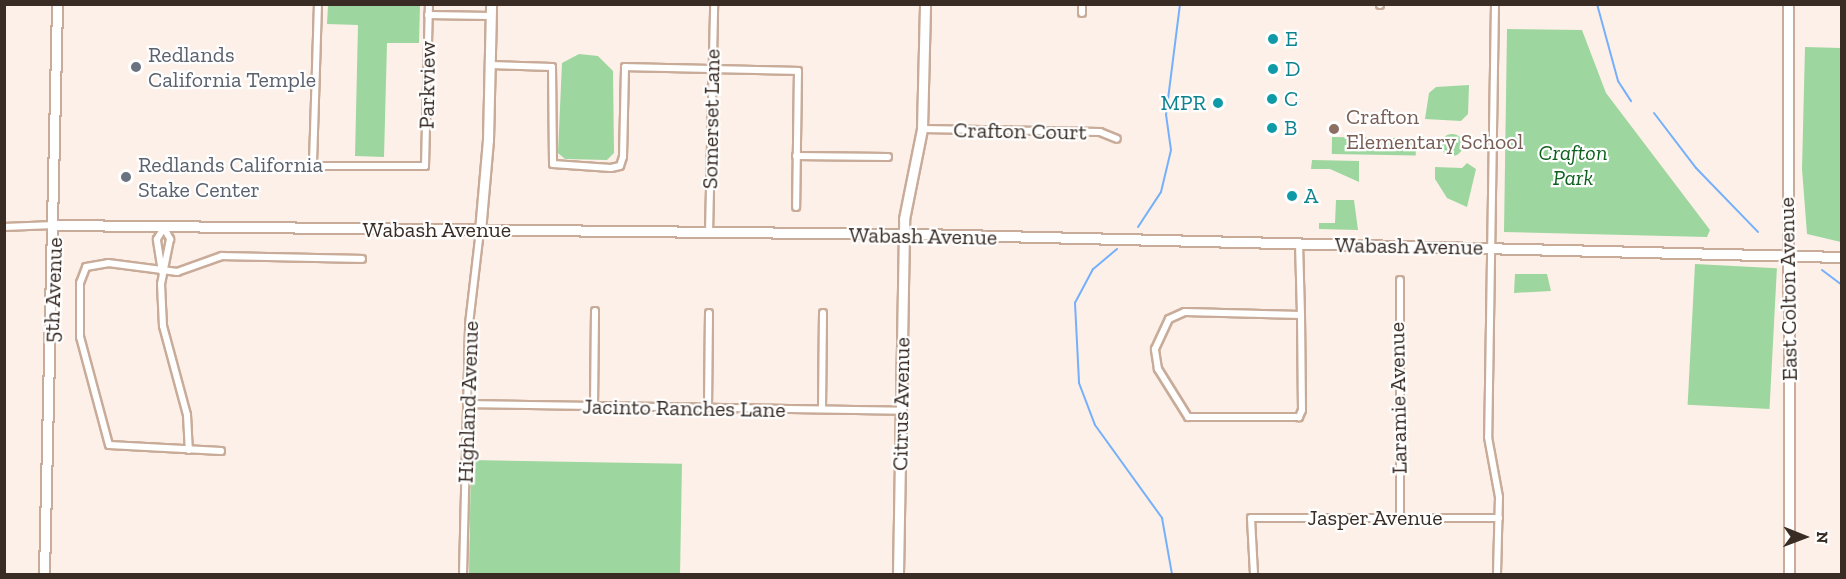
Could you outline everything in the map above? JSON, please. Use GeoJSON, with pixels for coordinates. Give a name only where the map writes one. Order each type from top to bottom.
{"type":"FeatureCollection","features":[{"type":"Feature","properties":{"kind":"street","name":"5th Avenue"},"geometry":{"type":"LineString","coordinates":[[44,574],[55,225],[57,4]]}},
{"type":"Feature","properties":{"kind":"street","name":"Parkview"},"geometry":{"type":"LineString","coordinates":[[318,4],[313,166],[425,166],[429,4]]}},
{"type":"Feature","properties":{"kind":"street"},"geometry":{"type":"LineString","coordinates":[[480,231],[490,64],[491,4]]}},
{"type":"Feature","properties":{"kind":"street","name":"Somerset Lane"},"geometry":{"type":"LineString","coordinates":[[708,233],[714,4]]}},
{"type":"Feature","properties":{"kind":"street","name":"Citrus Avenue"},"geometry":{"type":"LineString","coordinates":[[898,574],[904,234],[922,129],[925,4]]}},
{"type":"Feature","properties":{"kind":"street"},"geometry":{"type":"LineString","coordinates":[[1082,4],[1082,13]]}},
{"type":"Feature","properties":{"kind":"street"},"geometry":{"type":"LineString","coordinates":[[1495,4],[1488,437],[1499,518],[1497,574]]}},
{"type":"Feature","properties":{"kind":"street","name":"East Colton Avenue"},"geometry":{"type":"LineString","coordinates":[[1788,4],[1785,170],[1791,254],[1789,574]]}},
{"type":"Feature","properties":{"kind":"street"},"geometry":{"type":"LineString","coordinates":[[428,15],[490,16]]}},
{"type":"Feature","properties":{"kind":"street"},"geometry":{"type":"LineString","coordinates":[[490,64],[552,68],[553,164],[611,168],[620,166],[623,157],[625,67],[713,71],[798,71],[796,207]]}},
{"type":"Feature","properties":{"kind":"street","name":"Crafton Court"},"geometry":{"type":"LineString","coordinates":[[922,129],[1100,132],[1117,139]]}},
{"type":"Feature","properties":{"kind":"street"},"geometry":{"type":"LineString","coordinates":[[796,156],[888,157]]}},
{"type":"Feature","properties":{"kind":"street","name":"Wabash Avenue"},"geometry":{"type":"LineString","coordinates":[[4,227],[55,225],[164,228],[904,234],[1842,257]]}},
{"type":"Feature","properties":{"kind":"street"},"geometry":{"type":"LineString","coordinates":[[162,272],[170,253],[164,228]]}},
{"type":"Feature","properties":{"kind":"street"},"geometry":{"type":"LineString","coordinates":[[164,228],[157,239],[162,272],[163,326],[187,415],[189,450]]}},
{"type":"Feature","properties":{"kind":"street","name":"Highland Avenue"},"geometry":{"type":"LineString","coordinates":[[463,574],[468,404],[480,231]]}},
{"type":"Feature","properties":{"kind":"street"},"geometry":{"type":"LineString","coordinates":[[1299,243],[1301,315],[1299,417],[1188,417],[1158,369],[1155,349],[1169,319],[1185,312],[1301,315]]}},
{"type":"Feature","properties":{"kind":"street"},"geometry":{"type":"LineString","coordinates":[[221,451],[109,445],[80,337],[80,283],[86,267],[108,263],[162,272],[222,256],[362,259]]}},
{"type":"Feature","properties":{"kind":"street","name":"Laramie Avenue"},"geometry":{"type":"LineString","coordinates":[[1400,280],[1400,517]]}},
{"type":"Feature","properties":{"kind":"street"},"geometry":{"type":"LineString","coordinates":[[594,407],[595,311]]}},
{"type":"Feature","properties":{"kind":"street"},"geometry":{"type":"LineString","coordinates":[[708,408],[709,313]]}},
{"type":"Feature","properties":{"kind":"street"},"geometry":{"type":"LineString","coordinates":[[822,409],[823,314]]}},
{"type":"Feature","properties":{"kind":"street","name":"Jacinto Ranches Lane"},"geometry":{"type":"LineString","coordinates":[[468,404],[901,411]]}},
{"type":"Feature","properties":{"kind":"street","name":"Jasper Avenue"},"geometry":{"type":"LineString","coordinates":[[1254,574],[1251,518],[1499,518]]}},
{"type":"Feature","properties":{"kind":"green space"},"geometry":{"type":"Polygon","coordinates":[[[328,5],[420,5],[419,43],[387,43],[384,157],[355,156],[358,25],[327,24],[328,5]]]}},
{"type":"Feature","properties":{"kind":"green space","name":"Crafton Park"},"geometry":{"type":"Polygon","coordinates":[[[1507,29],[1582,30],[1606,93],[1710,230],[1707,237],[1504,232],[1507,29]]]}},
{"type":"Feature","properties":{"kind":"green space"},"geometry":{"type":"Polygon","coordinates":[[[1805,47],[1841,48],[1841,242],[1807,234],[1802,169],[1805,47]]]}},
{"type":"Feature","properties":{"kind":"green space"},"geometry":{"type":"Polygon","coordinates":[[[579,54],[598,56],[613,71],[614,153],[607,160],[565,159],[558,153],[562,63],[579,54]]]}},
{"type":"Feature","properties":{"kind":"green space"},"geometry":{"type":"Polygon","coordinates":[[[1469,85],[1468,114],[1461,121],[1425,119],[1429,93],[1436,87],[1469,85]]]}},
{"type":"Feature","properties":{"kind":"green space"},"geometry":{"type":"Polygon","coordinates":[[[1452,134],[1460,137],[1463,145],[1460,153],[1452,156],[1444,153],[1441,145],[1444,137],[1452,134]]]}},
{"type":"Feature","properties":{"kind":"green space"},"geometry":{"type":"Polygon","coordinates":[[[1332,137],[1416,138],[1416,155],[1332,154],[1332,137]]]}},
{"type":"Feature","properties":{"kind":"green space"},"geometry":{"type":"Polygon","coordinates":[[[1312,160],[1359,161],[1359,182],[1330,169],[1311,169],[1312,160]]]}},
{"type":"Feature","properties":{"kind":"green space"},"geometry":{"type":"Polygon","coordinates":[[[1467,163],[1476,169],[1467,207],[1447,198],[1435,179],[1435,167],[1462,168],[1467,163]]]}},
{"type":"Feature","properties":{"kind":"green space"},"geometry":{"type":"Polygon","coordinates":[[[1336,200],[1354,200],[1358,230],[1319,229],[1319,223],[1335,223],[1336,200]]]}},
{"type":"Feature","properties":{"kind":"green space"},"geometry":{"type":"Polygon","coordinates":[[[1695,264],[1777,268],[1770,409],[1688,405],[1695,264]]]}},
{"type":"Feature","properties":{"kind":"green space"},"geometry":{"type":"Polygon","coordinates":[[[1515,274],[1547,274],[1551,291],[1514,293],[1515,274]]]}},
{"type":"Feature","properties":{"kind":"green space"},"geometry":{"type":"Polygon","coordinates":[[[471,460],[682,464],[680,574],[469,574],[471,460]]]}},
{"type":"Feature","properties":{"kind":"waterway"},"geometry":{"type":"LineString","coordinates":[[1138,227],[1161,192],[1171,150],[1166,115],[1180,4]]}},
{"type":"Feature","properties":{"kind":"waterway"},"geometry":{"type":"LineString","coordinates":[[1597,4],[1618,81],[1631,101]]}},
{"type":"Feature","properties":{"kind":"waterway"},"geometry":{"type":"LineString","coordinates":[[1654,113],[1696,168],[1758,232]]}},
{"type":"Feature","properties":{"kind":"waterway"},"geometry":{"type":"LineString","coordinates":[[1117,249],[1093,269],[1075,303],[1079,383],[1095,425],[1162,518],[1172,574]]}},
{"type":"Feature","properties":{"kind":"waterway"},"geometry":{"type":"LineString","coordinates":[[1822,270],[1842,285]]}},
{"type":"Feature","properties":{"kind":"place","name":"E"},"geometry":{"type":"Point","coordinates":[1273,39]}},
{"type":"Feature","properties":{"kind":"place","name":"Redlands California Temple"},"geometry":{"type":"Point","coordinates":[136,67]}},
{"type":"Feature","properties":{"kind":"place","name":"D"},"geometry":{"type":"Point","coordinates":[1273,69]}},
{"type":"Feature","properties":{"kind":"place","name":"C"},"geometry":{"type":"Point","coordinates":[1272,99]}},
{"type":"Feature","properties":{"kind":"place","name":"MPR"},"geometry":{"type":"Point","coordinates":[1218,103]}},
{"type":"Feature","properties":{"kind":"place","name":"B"},"geometry":{"type":"Point","coordinates":[1272,128]}},
{"type":"Feature","properties":{"kind":"place","name":"Crafton Elementary School"},"geometry":{"type":"Point","coordinates":[1334,129]}},
{"type":"Feature","properties":{"kind":"place","name":"Redlands California Stake Center"},"geometry":{"type":"Point","coordinates":[126,177]}},
{"type":"Feature","properties":{"kind":"place","name":"A"},"geometry":{"type":"Point","coordinates":[1292,196]}}]}
